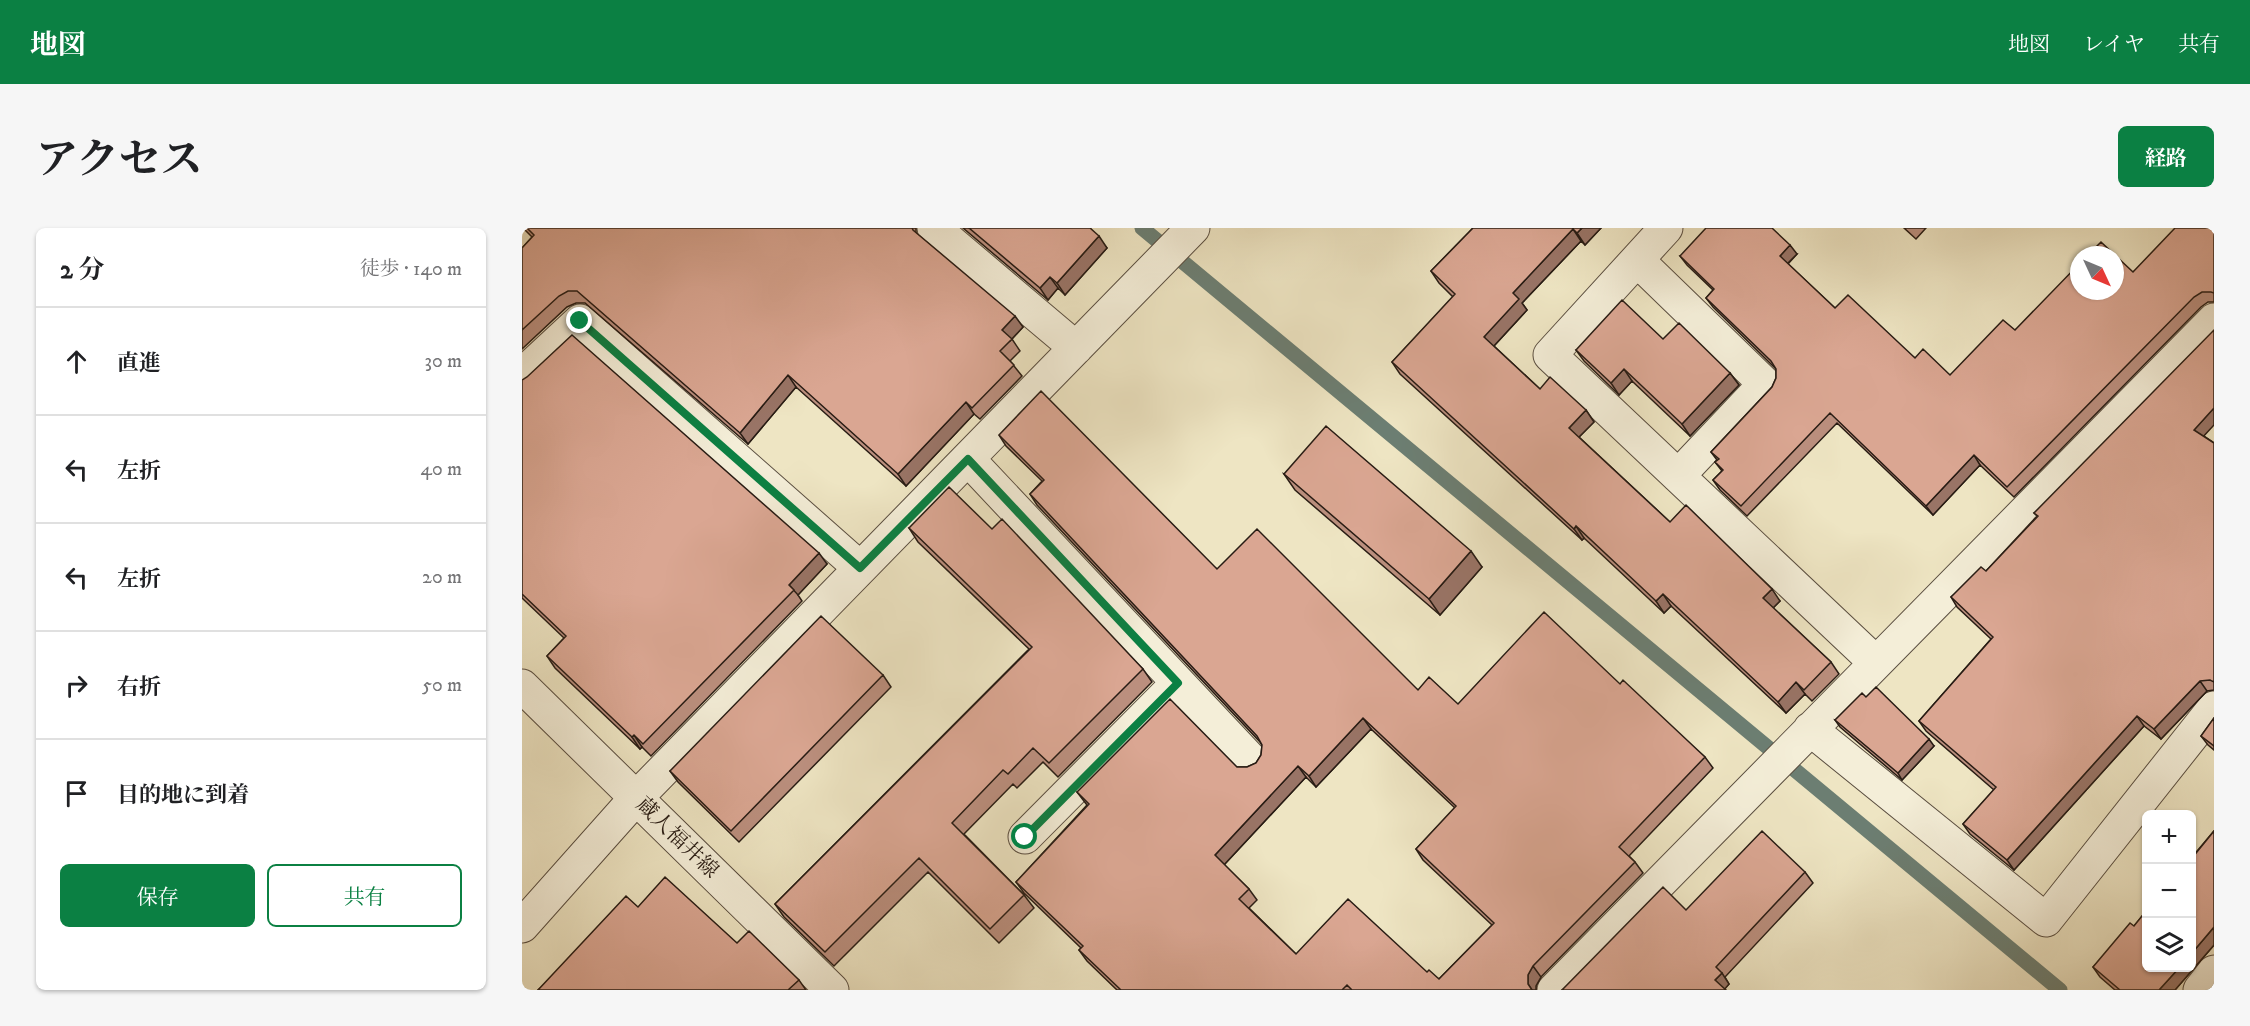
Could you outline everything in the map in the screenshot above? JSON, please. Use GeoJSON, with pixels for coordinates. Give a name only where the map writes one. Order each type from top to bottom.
{"type":"FeatureCollection","features":[{"type":"Feature","properties":{"kind":"street"},"geometry":{"type":"LineString","coordinates":[[934,228],[1076,348]]}},
{"type":"Feature","properties":{"kind":"street"},"geometry":{"type":"LineString","coordinates":[[1666,228],[1550,355],[1875,662]]}},
{"type":"Feature","properties":{"kind":"street"},"geometry":{"type":"LineString","coordinates":[[522,927],[636,798],[1190,231]]}},
{"type":"Feature","properties":{"kind":"street"},"geometry":{"type":"LineString","coordinates":[[1637,260],[1765,384],[1678,476]]}},
{"type":"Feature","properties":{"kind":"street"},"geometry":{"type":"LineString","coordinates":[[522,375],[580,321],[860,568]]}},
{"type":"Feature","properties":{"kind":"street"},"geometry":{"type":"LineString","coordinates":[[1565,986],[1875,662],[2207,340]]}},
{"type":"Feature","properties":{"kind":"street"},"geometry":{"type":"LineString","coordinates":[[968,459],[1251,760]]}},
{"type":"Feature","properties":{"kind":"street"},"geometry":{"type":"LineString","coordinates":[[1025,837],[1178,683]]}},
{"type":"Feature","properties":{"kind":"street","name":"蔵人福井線"},"geometry":{"type":"LineString","coordinates":[[522,686],[832,990]]}},
{"type":"Feature","properties":{"kind":"street"},"geometry":{"type":"LineString","coordinates":[[1802,737],[2046,920],[2214,708]]}},
{"type":"Feature","properties":{"kind":"street"},"geometry":{"type":"LineString","coordinates":[[2200,990],[2214,972]]}},
{"type":"Feature","properties":{"kind":"building"},"geometry":{"type":"Polygon","coordinates":[[[527,228],[912,228],[1015,316],[1002,330],[1012,339],[1000,351],[1014,365],[972,408],[966,402],[898,474],[788,375],[740,433],[577,291],[568,291],[559,296],[522,330],[522,248],[534,235],[527,228]]]}},
{"type":"Feature","properties":{"kind":"building"},"geometry":{"type":"Polygon","coordinates":[[[969,228],[1090,228],[1099,236],[1057,283],[1050,277],[1040,288],[969,228]]]}},
{"type":"Feature","properties":{"kind":"building"},"geometry":{"type":"Polygon","coordinates":[[[1473,228],[1582,228],[1577,233],[1573,229],[1513,293],[1519,299],[1484,337],[1540,389],[1550,377],[1586,410],[1569,428],[1670,522],[1686,505],[1772,589],[1763,598],[1831,662],[1804,690],[1796,682],[1778,702],[1663,594],[1656,601],[1576,526],[1574,529],[1392,362],[1455,294],[1431,271],[1473,228]]]}},
{"type":"Feature","properties":{"kind":"building"},"geometry":{"type":"Polygon","coordinates":[[[1706,228],[1772,228],[1790,245],[1780,256],[1835,308],[1848,295],[1915,358],[1923,349],[1950,375],[2003,320],[2015,330],[2070,273],[2070,300],[2124,300],[2124,264],[2133,272],[2175,228],[2214,228],[2214,293],[2202,292],[2194,297],[2007,487],[1974,455],[1926,506],[1830,413],[1741,506],[1713,480],[1723,470],[1715,462],[1719,459],[1711,452],[1772,387],[1776,378],[1776,369],[1771,361],[1706,298],[1714,289],[1680,256],[1706,228]]]}},
{"type":"Feature","properties":{"kind":"building"},"geometry":{"type":"Polygon","coordinates":[[[1622,300],[1663,339],[1679,323],[1730,373],[1682,424],[1624,369],[1611,383],[1576,350],[1622,300]]]}},
{"type":"Feature","properties":{"kind":"building"},"geometry":{"type":"Polygon","coordinates":[[[2214,330],[2214,408],[2194,430],[2214,443],[2214,682],[2200,681],[2154,729],[2137,716],[2007,860],[1963,824],[1996,787],[1919,721],[1993,637],[1951,597],[1981,567],[1986,571],[2038,516],[2034,513],[2214,330]]]}},
{"type":"Feature","properties":{"kind":"building"},"geometry":{"type":"Polygon","coordinates":[[[572,335],[819,553],[789,585],[794,590],[643,744],[634,735],[632,737],[547,656],[566,636],[522,594],[522,380],[572,335]]]}},
{"type":"Feature","properties":{"kind":"building"},"geometry":{"type":"Polygon","coordinates":[[[1041,391],[1217,569],[1257,529],[1418,690],[1429,677],[1458,704],[1544,612],[1620,684],[1623,680],[1705,757],[1619,847],[1635,862],[1533,966],[1528,975],[1528,984],[1532,990],[1352,990],[1347,985],[1342,990],[1121,990],[1079,950],[1083,946],[1016,882],[1089,804],[1077,792],[1170,699],[1237,767],[1247,767],[1256,763],[1261,755],[1262,745],[1257,736],[1030,494],[1044,480],[999,435],[1041,391]],[[1363,718],[1309,776],[1298,766],[1215,855],[1249,889],[1239,899],[1296,954],[1348,899],[1427,972],[1429,970],[1439,979],[1494,923],[1416,849],[1456,806],[1363,718]]]}},
{"type":"Feature","properties":{"kind":"building"},"geometry":{"type":"Polygon","coordinates":[[[1326,426],[1471,551],[1429,599],[1284,474],[1326,426]]]}},
{"type":"Feature","properties":{"kind":"building"},"geometry":{"type":"Polygon","coordinates":[[[949,487],[992,529],[1002,519],[1143,669],[1049,763],[1033,748],[1008,774],[1003,770],[952,823],[1024,895],[990,929],[919,858],[825,952],[775,904],[1032,647],[909,528],[949,487]]]}},
{"type":"Feature","properties":{"kind":"building"},"geometry":{"type":"Polygon","coordinates":[[[821,616],[883,675],[731,831],[670,771],[821,616]]]}},
{"type":"Feature","properties":{"kind":"building"},"geometry":{"type":"Polygon","coordinates":[[[1876,687],[1929,739],[1898,773],[1835,720],[1862,693],[1866,697],[1876,687]]]}},
{"type":"Feature","properties":{"kind":"building"},"geometry":{"type":"Polygon","coordinates":[[[2214,718],[2214,746],[2201,736],[2214,718]]]}},
{"type":"Feature","properties":{"kind":"building"},"geometry":{"type":"Polygon","coordinates":[[[1762,831],[1805,872],[1716,967],[1722,973],[1715,980],[1726,990],[1562,990],[1663,887],[1686,910],[1762,831]]]}},
{"type":"Feature","properties":{"kind":"building"},"geometry":{"type":"Polygon","coordinates":[[[2214,831],[2214,927],[2196,948],[2196,864],[2196,853],[2214,831]]]}},
{"type":"Feature","properties":{"kind":"building"},"geometry":{"type":"Polygon","coordinates":[[[665,877],[737,943],[749,931],[799,980],[788,990],[538,990],[626,896],[638,907],[665,877]]]}},
{"type":"Feature","properties":{"kind":"building"},"geometry":{"type":"Polygon","coordinates":[[[2142,916],[2142,972],[2175,972],[2159,990],[2120,990],[2093,967],[2130,923],[2134,926],[2142,916]]]}},
{"type":"Feature","properties":{"kind":"waterway"},"geometry":{"type":"LineString","coordinates":[[1142,228],[2060,990]]}},
{"type":"Feature","properties":{"kind":"route"},"geometry":{"type":"LineString","coordinates":[[580,321],[860,568],[968,459],[1178,683],[1025,837]]}}]}
